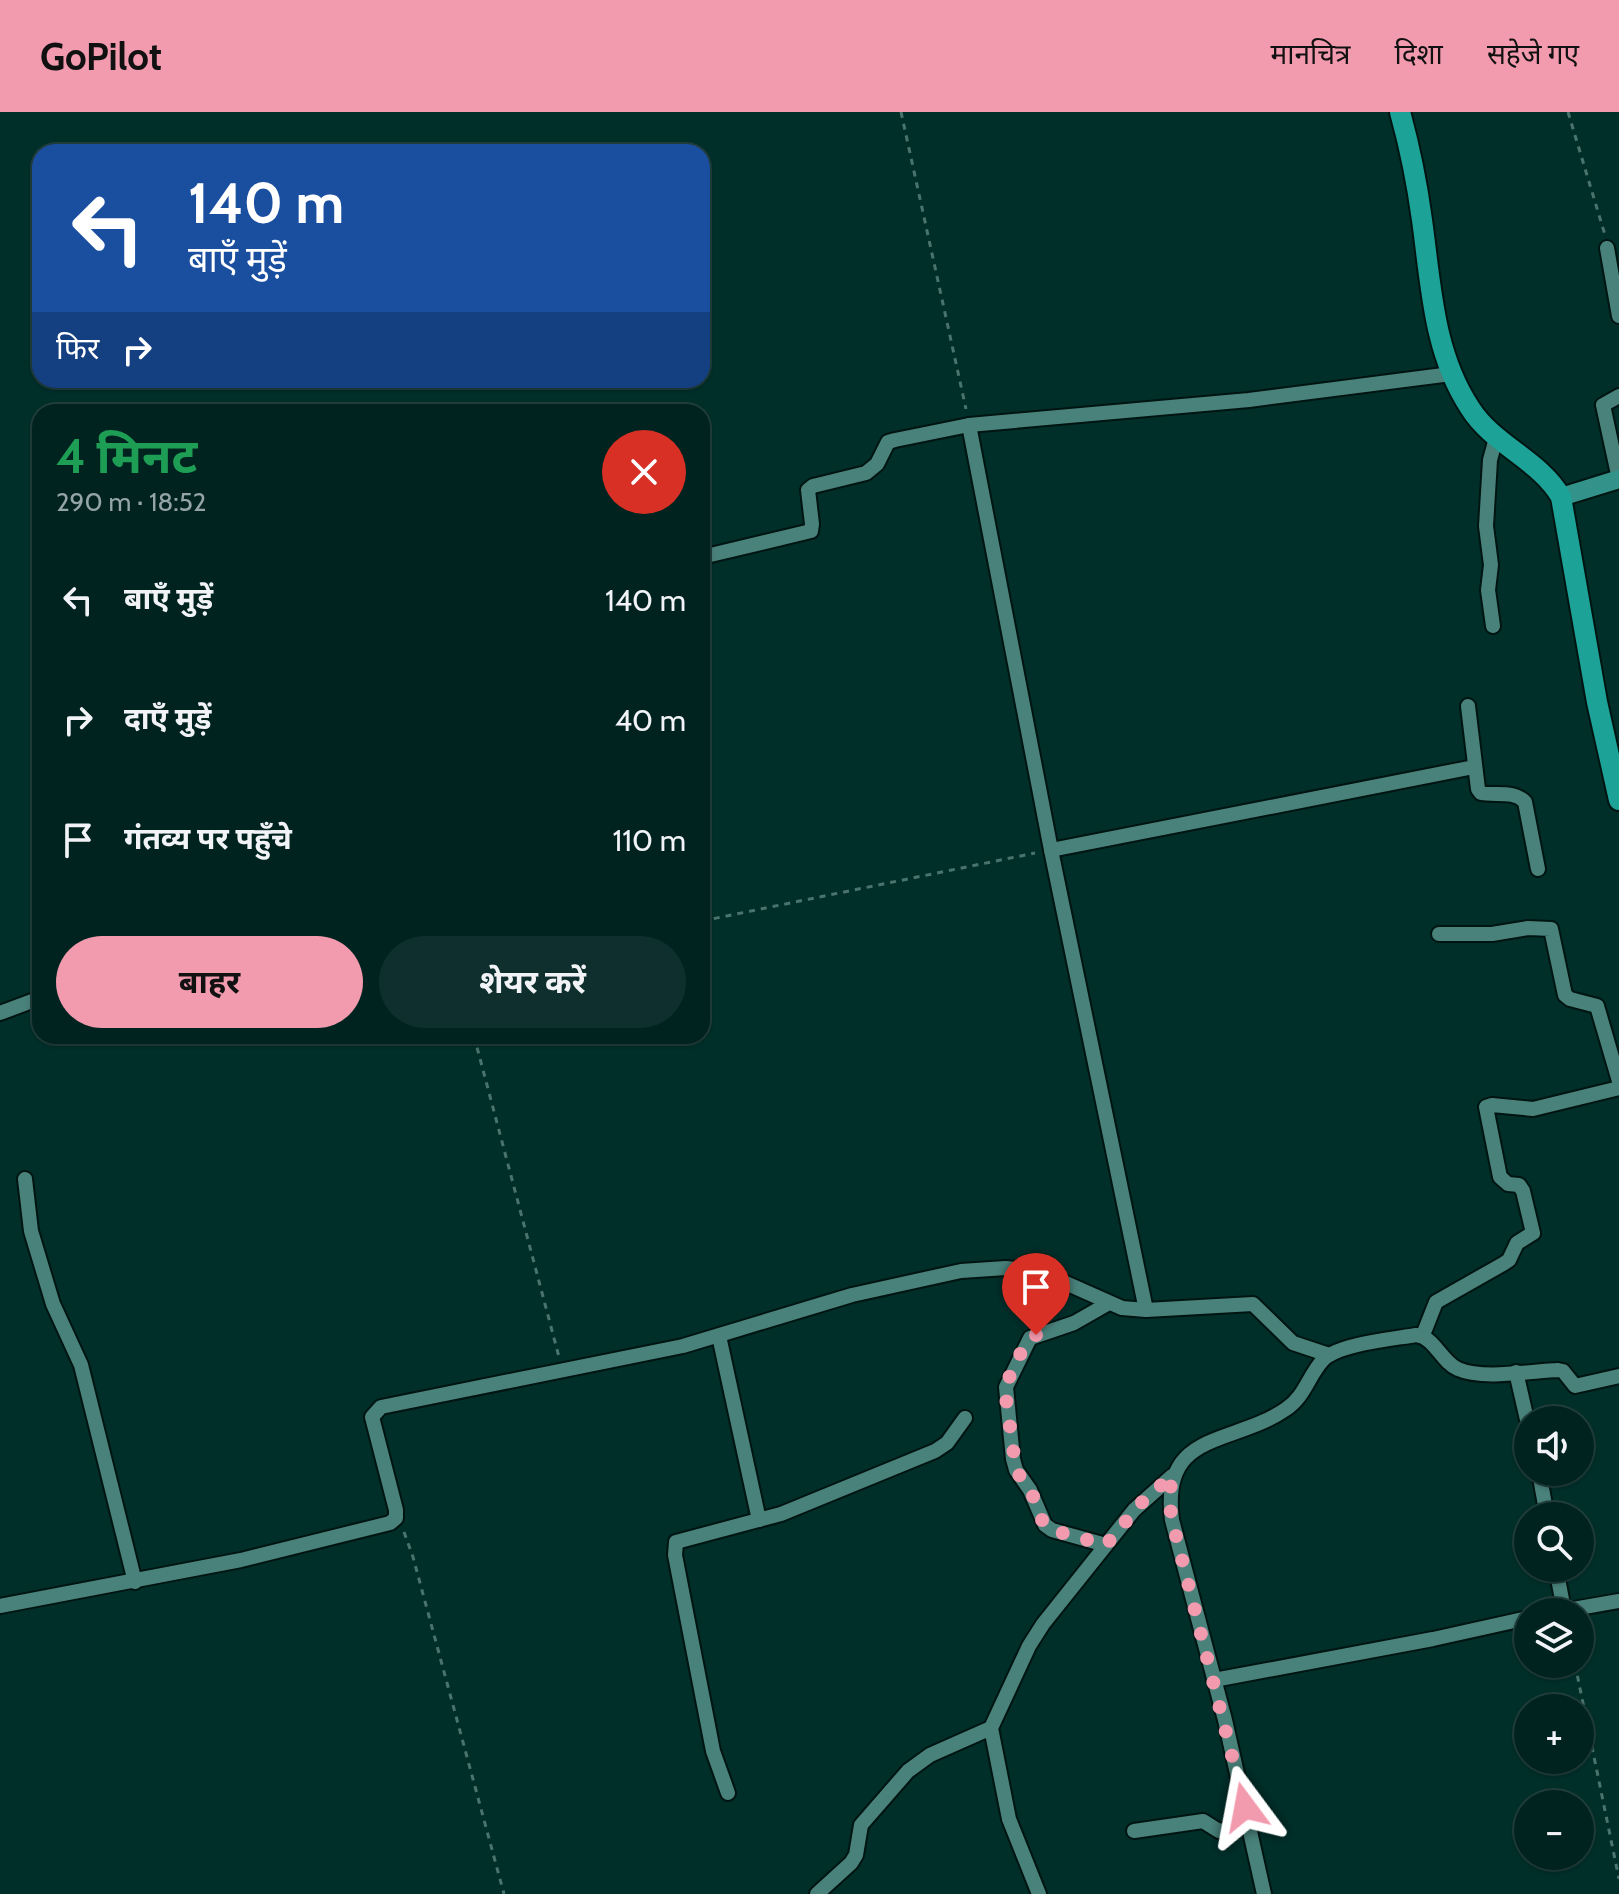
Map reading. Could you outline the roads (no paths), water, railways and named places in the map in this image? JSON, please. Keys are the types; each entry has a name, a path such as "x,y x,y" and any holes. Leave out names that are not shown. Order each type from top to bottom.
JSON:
{"main road":[{"path":"1400,112 1411,153 1436,318 1451,374 1471,411 1496,438 1554,484 1561,497 1597,702 1619,800"}],"street":[{"path":"1607,248 1619,316"},
{"path":"710,555 811,531 808,490 813,486 866,473 877,464 888,442 969,425 1261,398 1451,374"},
{"path":"1561,497 1619,479 1603,405 1619,396"},
{"path":"969,425 1051,850 1146,1310"},
{"path":"1493,626 1488,590 1491,565 1486,526 1490,460 1496,438"},
{"path":"1468,706 1474,767 1481,793 1516,795 1525,802 1538,869"},
{"path":"1051,850 1474,767"},
{"path":"1439,934 1551,929 1562,989 1570,999 1597,1006 1619,1081"},
{"path":"0,1013 32,1001"},
{"path":"1423,1335 1436,1302 1509,1260 1517,1243 1533,1233 1523,1191 1519,1185 1508,1184 1500,1177 1486,1107 1533,1109 1619,1088"},
{"path":"25,1179 31,1231 53,1304 81,1365 135,1582"},
{"path":"0,1606 241,1560 384,1526 396,1518 396,1510 373,1425 372,1417 381,1407 719,1336 906,1281 975,1269 1006,1268 1041,1272 1122,1308 1146,1310 1253,1304 1298,1346 1329,1355"},
{"path":"1106,1545 1052,1530 1042,1520 1013,1459 1006,1387 1030,1338 1074,1323 1109,1303"},
{"path":"1039,1894 1009,1819 991,1728 1036,1634 1144,1500 1197,1449 1274,1417 1292,1405 1329,1355 1423,1335"},
{"path":"1423,1335 1457,1369 1479,1373 1558,1370 1566,1374 1575,1386 1619,1376"},
{"path":"719,1336 759,1520"},
{"path":"1516,1372 1524,1406"},
{"path":"728,1793 713,1751 674,1548 676,1542 790,1510 935,1451 947,1443 965,1418"},
{"path":"1172,1476 1169,1499 1172,1520 1214,1680 1264,1894"},
{"path":"1594,1605 1619,1601"},
{"path":"1214,1680 1514,1621"},
{"path":"817,1894 851,1863 856,1855 861,1825 908,1771 930,1755 991,1728"},
{"path":"1134,1831 1203,1821 1219,1831 1249,1826"}]}
